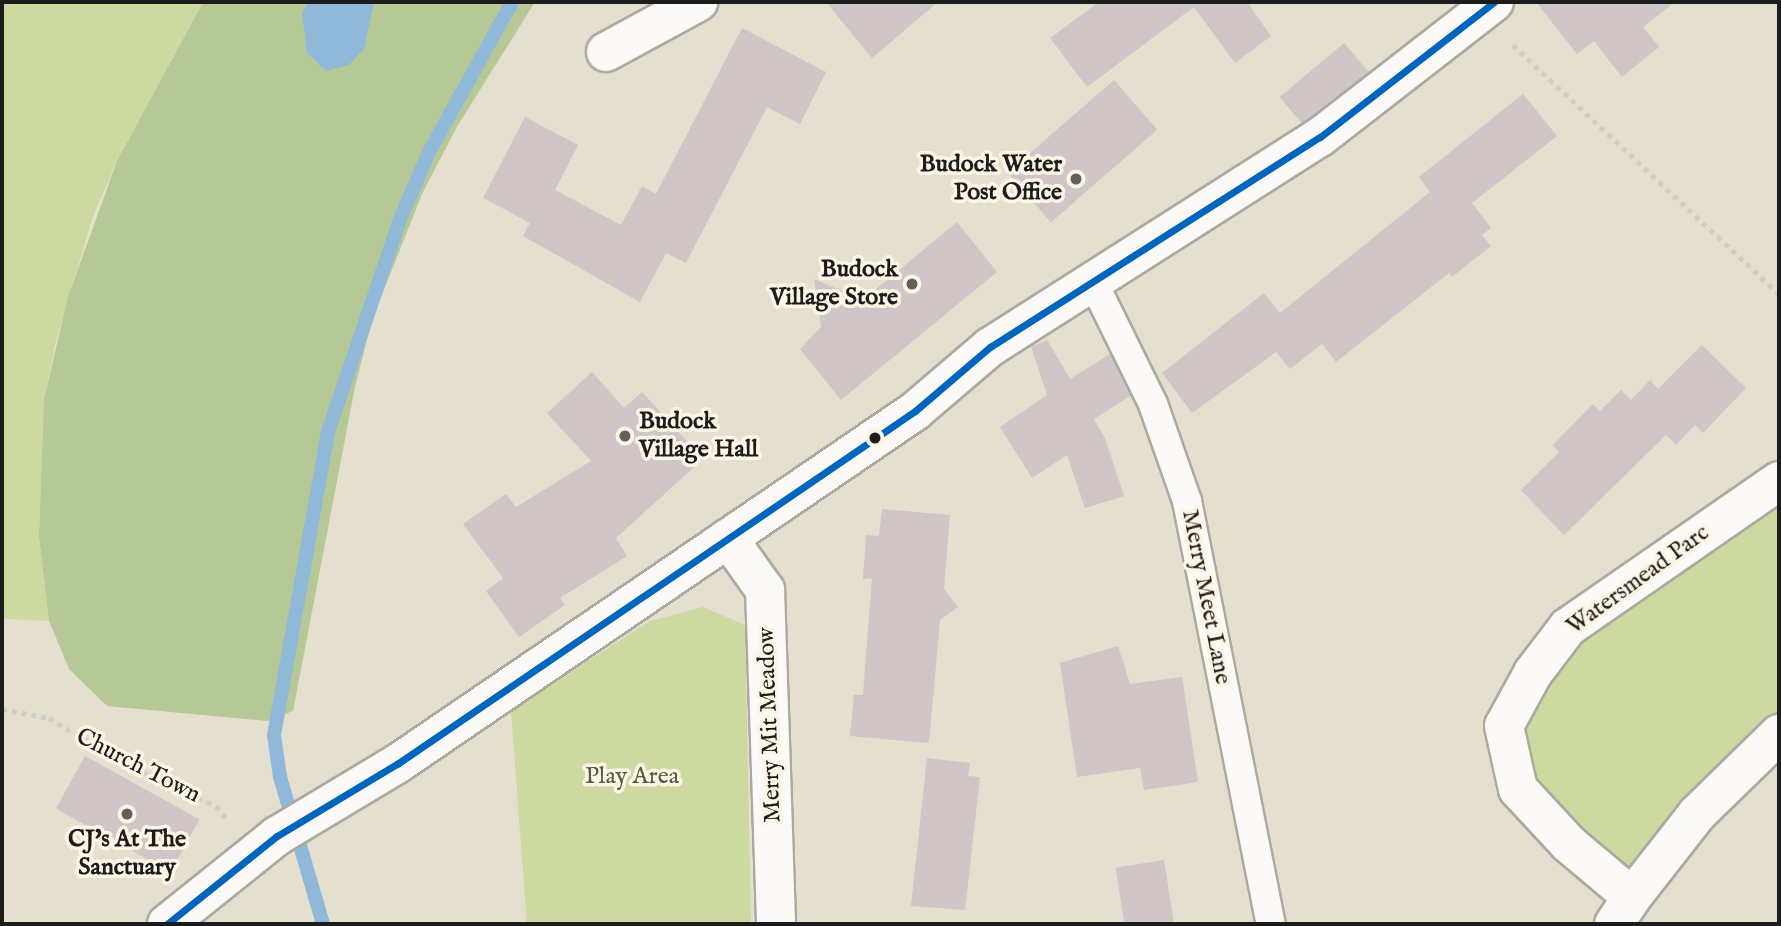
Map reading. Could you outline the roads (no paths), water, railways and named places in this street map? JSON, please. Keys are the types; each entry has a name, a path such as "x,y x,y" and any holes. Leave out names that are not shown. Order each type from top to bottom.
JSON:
{"street":[{"path":"606,52 698,2"},
{"path":"167,924 267,844 397,764 915,411 990,347 1094,284 1320,137 1487,8"},
{"name":"Watersmead Parc","path":"1779,481 1568,627 1533,673 1504,726 1517,789 1569,845 1623,910 1697,814 1779,734"},
{"name":"Merry Mit Meadow","path":"729,538 765,590 776,924"}],"lane":[{"name":"Merry Meet Lane","path":"1094,284 1153,404 1187,501 1271,924"}],"water":[{"path":"309,2 374,2 364,49 349,65 326,71 307,53 302,13"}],"waterway":[{"path":"323,924 280,777 274,735 328,432 400,219 429,152 512,2"}],"place":[{"name":"Budock Water Post Office","path":"1076,179"},
{"name":"Budock Village Store","path":"912,284"},
{"name":"Budock Village Hall","path":"625,436"},
{"name":"CJ's At The Sanctuary","path":"127,814"}],"park label":[{"name":"Play Area","path":"632,777"}]}
